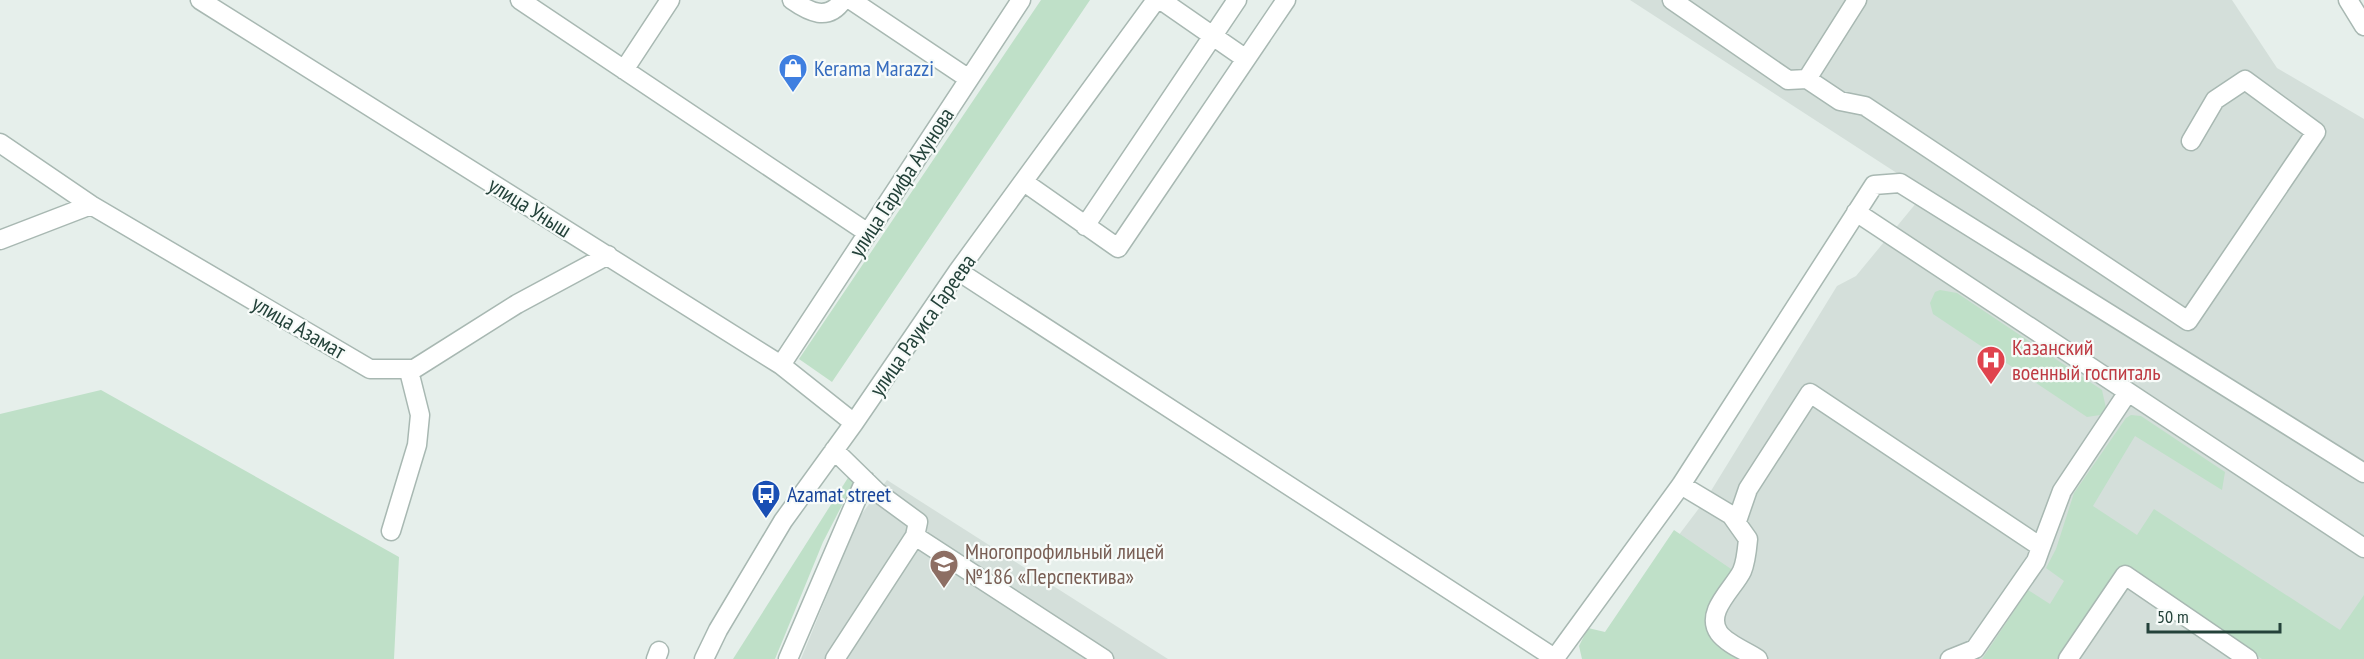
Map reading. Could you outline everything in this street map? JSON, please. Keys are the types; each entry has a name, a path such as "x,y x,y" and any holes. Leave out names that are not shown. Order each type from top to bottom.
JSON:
{"street":[{"name":"улица Уныш","path":"200,0 781,365 854,423"},
{"path":"520,0 868,233"},
{"path":"624,70 670,0"},
{"path":"792,0 806,9 823,13 838,8 843,0"},
{"path":"851,0 969,79"},
{"name":"улица Гарифа Ахунова","path":"781,365 1022,0"},
{"name":"улица Рауиса Гареева","path":"704,659 717,630 783,521 854,423 958,271 1156,0"},
{"path":"1161,0 1246,59"},
{"path":"1085,226 1237,0"},
{"path":"1023,182 1118,248 1286,0"},
{"path":"1672,0 1788,80 1807,80 1840,101 1865,106 2188,321 2316,132 2245,80 2215,100 2191,141"},
{"path":"1807,80 1857,0"},
{"path":"2350,0 2364,26"},
{"name":"улица Азамат","path":"0,143 91,205 370,369 409,371"},
{"path":"958,271 1556,658 1681,485 1874,185 1900,183 2364,472"},
{"path":"0,240 91,205"},
{"path":"1856,212 2364,548"},
{"path":"391,531 417,445 420,415 409,371 517,304 608,255"},
{"path":"1950,659 1975,650 2036,561 2062,491 2128,392"},
{"path":"1737,520 1748,489 1810,393 2041,548"},
{"path":"834,450 865,480 918,522 915,536 835,659"},
{"path":"788,659 865,480"},
{"path":"1681,485 1737,520 1748,539 1743,569 1718,607 1716,624 1720,634 1758,659"},
{"path":"915,536 1104,659"},
{"path":"2068,659 2125,575 2248,659"}],"shaded area":[{"path":"1630,0 2232,0 2277,68 2364,119 2364,476"},
{"name":"Казанский военный госпиталь","path":"1917,202 2364,484 2364,659 1651,659 1607,630 1706,499 1837,286 1856,276"},
{"name":"Многопрофильный лицей №186 «Перспектива»","path":"887,480 1168,659 801,659 858,519"}],"green space":[{"path":"1041,0 1090,0 832,382 799,359"},
{"path":"1940,290 1957,293 2102,390 2106,408 2100,415 2087,417 1933,314 1930,303 1935,292"},
{"path":"101,390 399,557 394,659 0,659 0,414"},
{"path":"2131,415 2141,416 2225,472 2222,490 2135,436 2093,506 2137,535 2154,509 2340,630 2364,595 2364,659 2262,659 2123,565 2057,659 1982,659 2028,590 2050,604 2064,581 2046,568 2056,549 2074,493 2126,418"},
{"path":"851,473 855,480 823,542 775,659 733,659"},
{"path":"1674,530 1734,571 1712,603 1744,659 1582,659 1579,646 1588,628 1605,632"}],"place":[{"name":"Kerama Marazzi","path":"793,94"},
{"name":"Казанский военный госпиталь","path":"1991,386"},
{"name":"Azamat street","path":"766,520"},
{"name":"Многопрофильный лицей №186 «Перспектива»","path":"944,590"}]}
